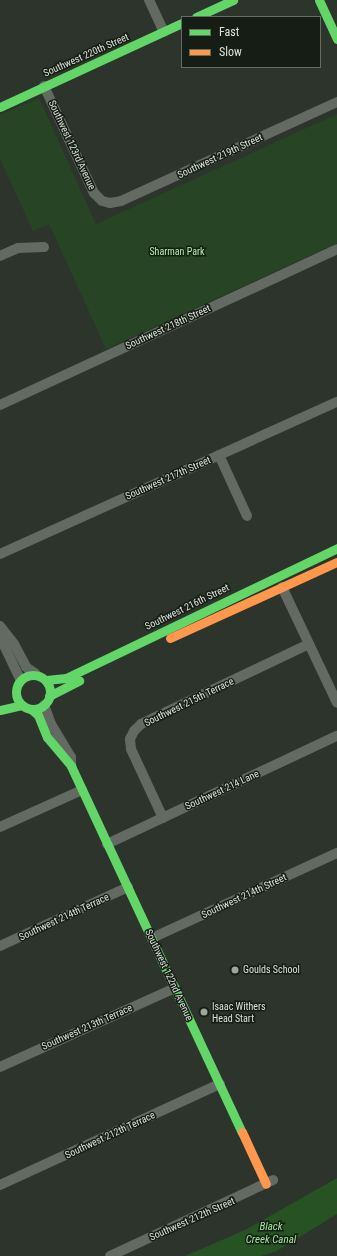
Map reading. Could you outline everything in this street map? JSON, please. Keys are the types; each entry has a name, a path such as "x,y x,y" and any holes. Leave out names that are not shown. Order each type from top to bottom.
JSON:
{"street":[{"path":"149,0 164,32"},
{"path":"198,16 233,0"},
{"path":"319,0 337,39"},
{"name":"Southwest 220th Street","path":"0,107 181,24"},
{"name":"Southwest 123rd Avenue","path":"44,86 94,193 102,201"},
{"name":"Southwest 219th Street","path":"102,201 121,202 337,102"},
{"path":"0,256 18,248 44,248"},
{"name":"Southwest 218th Street","path":"0,405 337,250"},
{"name":"Southwest 217th Street","path":"0,554 337,402"},
{"path":"219,456 247,516"},
{"name":"Southwest 216th Street","path":"46,680 66,678 337,548"},
{"path":"337,552 300,568 289,577 282,587 337,704"},
{"name":"Southwest 216th Street","path":"47,701 89,675 337,562"},
{"path":"0,626 14,644 26,667 46,680 49,685 47,701 31,709 21,705 7,696 20,679 36,674"},
{"path":"0,637 20,679"},
{"name":"Southwest 215th Terrace","path":"163,818 131,748 130,739 134,731 141,724 309,644"},
{"name":"Southwest 122nd Avenue","path":"47,701 51,724 71,757 71,766"},
{"path":"0,710 21,705"},
{"name":"Southwest 122nd Avenue","path":"31,709 38,715 47,736 71,766 220,1084 270,1182"},
{"name":"Southwest 214 Lane","path":"107,844 337,736"},
{"path":"0,827 82,790"},
{"name":"Southwest 214th Street","path":"152,938 337,853"},
{"name":"Southwest 214th Terrace","path":"0,946 128,887"},
{"name":"Southwest 213th Terrace","path":"0,1067 175,988"},
{"name":"Southwest 212th Terrace","path":"0,1185 220,1084"},
{"name":"Southwest 212th Street","path":"110,1256 270,1182"}],"green space":[{"name":"Sharman Park","path":"39,98 96,224 337,114 337,243 106,349 49,224 33,231 0,159 0,115"}],"water":[{"name":"Black Creek Canal","path":"337,1178 337,1214 277,1251 261,1256 185,1256 245,1230"}],"traffic: fast":[{"path":"198,16 233,0"},
{"path":"319,0 337,39"},
{"path":"0,107 181,23"},
{"path":"46,680 66,678 337,548"},
{"path":"30,675 36,675 40,676 47,682 50,692 49,699 43,706 36,709 30,709 26,708 19,702 16,695 16,689 17,685 23,678 30,675"},
{"path":"49,696 79,681"},
{"path":"0,710 21,705"},
{"path":"31,709 38,715 47,737 71,766 242,1132"}],"traffic: slow":[{"path":"170,638 337,562"},
{"path":"242,1132 266,1184"}],"place":[{"name":"Goulds School","path":"235,970"},
{"name":"Isaac Withers Head Start","path":"204,1012"}]}
